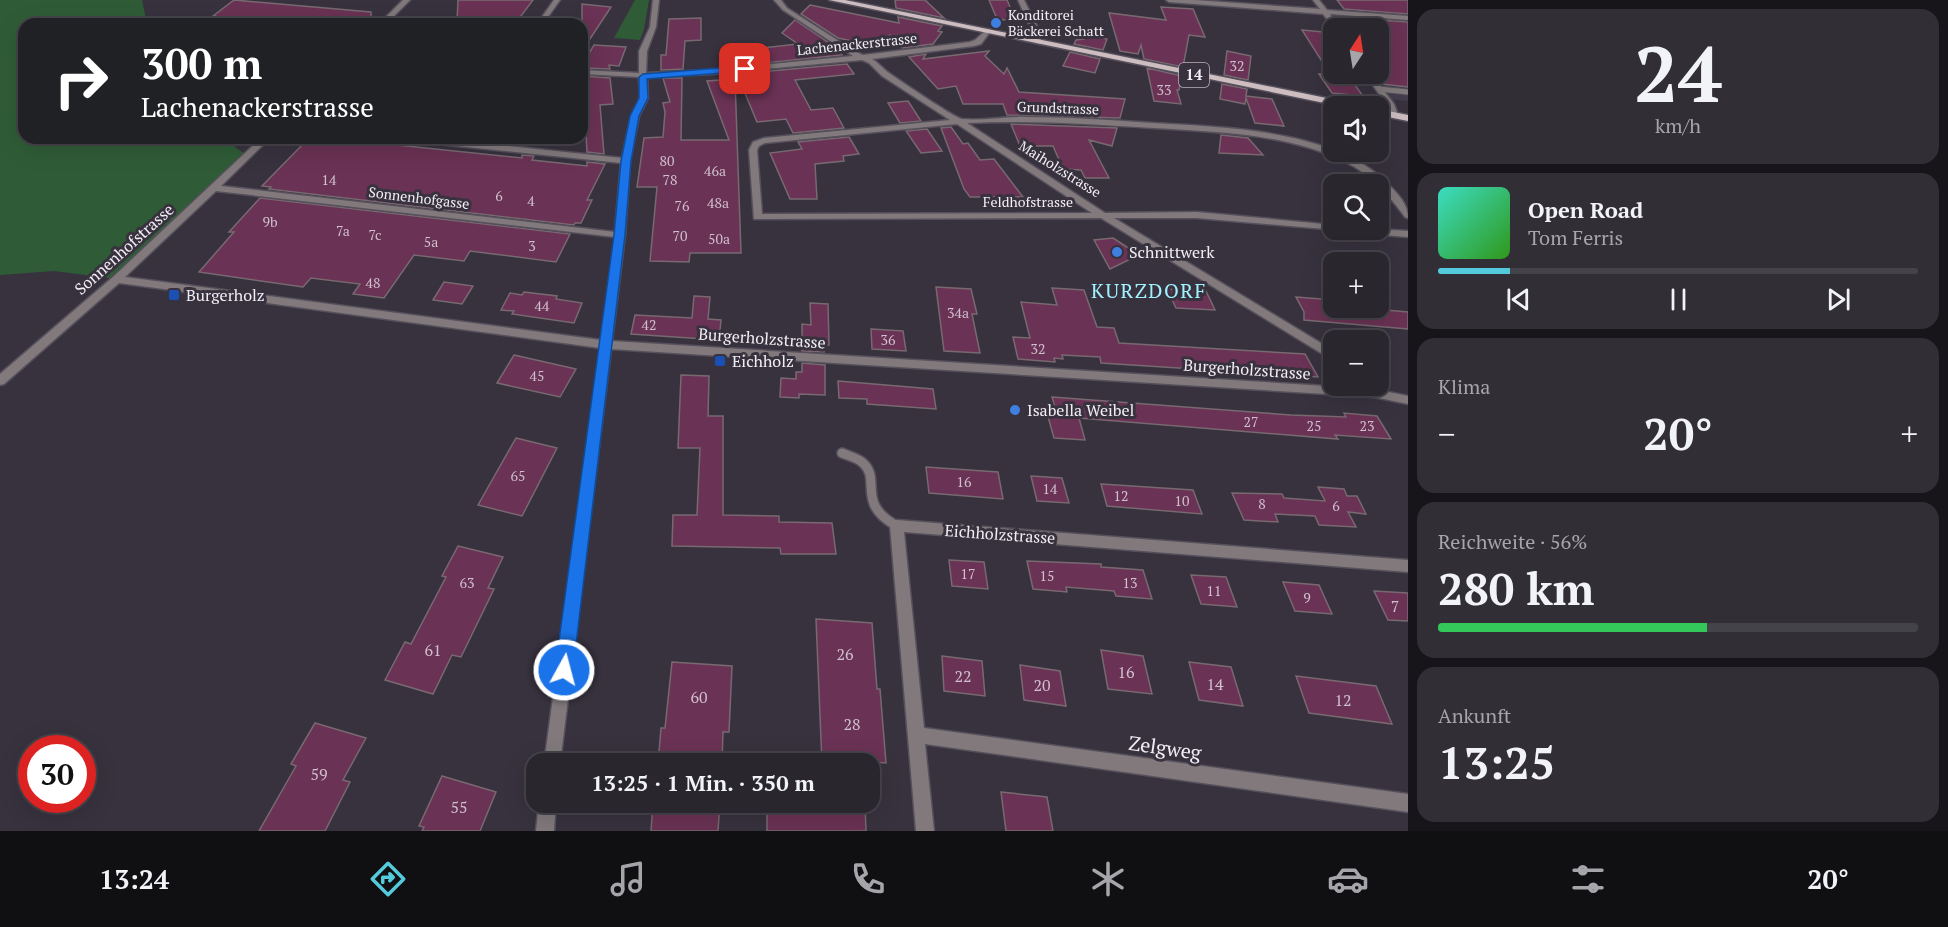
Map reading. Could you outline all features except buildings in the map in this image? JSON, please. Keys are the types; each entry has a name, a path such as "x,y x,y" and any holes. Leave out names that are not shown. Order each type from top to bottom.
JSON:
{"main road":[{"name":"14","path":"833,0 1323,100"},
{"path":"1389,114 1408,118"}],"street":[{"path":"388,18 407,0"},
{"path":"544,18 557,0"},
{"path":"553,753 620,235 626,161 635,116 644,98 643,51 653,27 656,0"},
{"name":"Maiholzstrasse","path":"777,0 785,9 860,58 872,62 885,74 1104,216 1323,350"},
{"path":"1021,0 1038,36 1037,42"},
{"path":"1169,0 1408,18"},
{"path":"1316,0 1329,18"},
{"name":"Lachenackerstrasse","path":"588,72 643,77 860,58 971,44 978,42 986,32"},
{"path":"1375,84 1390,104 1394,115"},
{"name":"Grundstrasse","path":"757,217 753,150 756,144 764,141 958,122 1017,119 1247,132 1287,139 1323,151"},
{"name":"Sonnenhofstrasse","path":"0,381 117,279 260,144"},
{"path":"466,144 626,161"},
{"name":"Grundstrasse","path":"1348,162 1372,174 1387,187 1408,215"},
{"name":"Sonnenhofgasse","path":"214,188 620,235"},
{"name":"Feldhofstrasse","path":"757,217 1197,216 1323,227"},
{"path":"1389,233 1408,234"},
{"name":"Burgerholzstrasse","path":"117,279 606,345 1374,393 1408,399"},
{"path":"1389,392 1408,399"},
{"path":"897,526 926,831"},
{"name":"Eichholzstrasse","path":"897,526 1408,566"},
{"name":"Zelgweg","path":"916,735 1408,803"},
{"path":"545,831 547,813"}],"lane":[{"path":"1379,89 1408,92"},
{"path":"842,453 861,460 870,471 874,507 882,518 897,526"}],"shaded area":[{"path":"1324,11 1408,18 1408,101 1389,99 1389,96 1385,96 1376,84 1389,84 1389,18 1329,18"}],"green space":[{"path":"0,0 142,0 146,18 18,18 18,144 231,144 248,156 117,279 54,271 0,275"},
{"path":"635,0 649,0 640,40 614,38"}],"place":[{"name":"Konditorei Bäckerei Schatt","path":"996,23"},
{"name":"Schnittwerk","path":"1117,252"},
{"name":"Burgerholz","path":"174,295"},
{"name":"Eichholz","path":"720,361"},
{"name":"Isabella Weibel","path":"1015,410"}],"district":[{"name":"KURZDORF","path":"1149,291"}],"route":[{"path":"564,670 620,235 626,161 635,116 644,98 643,77 745,69"}]}
